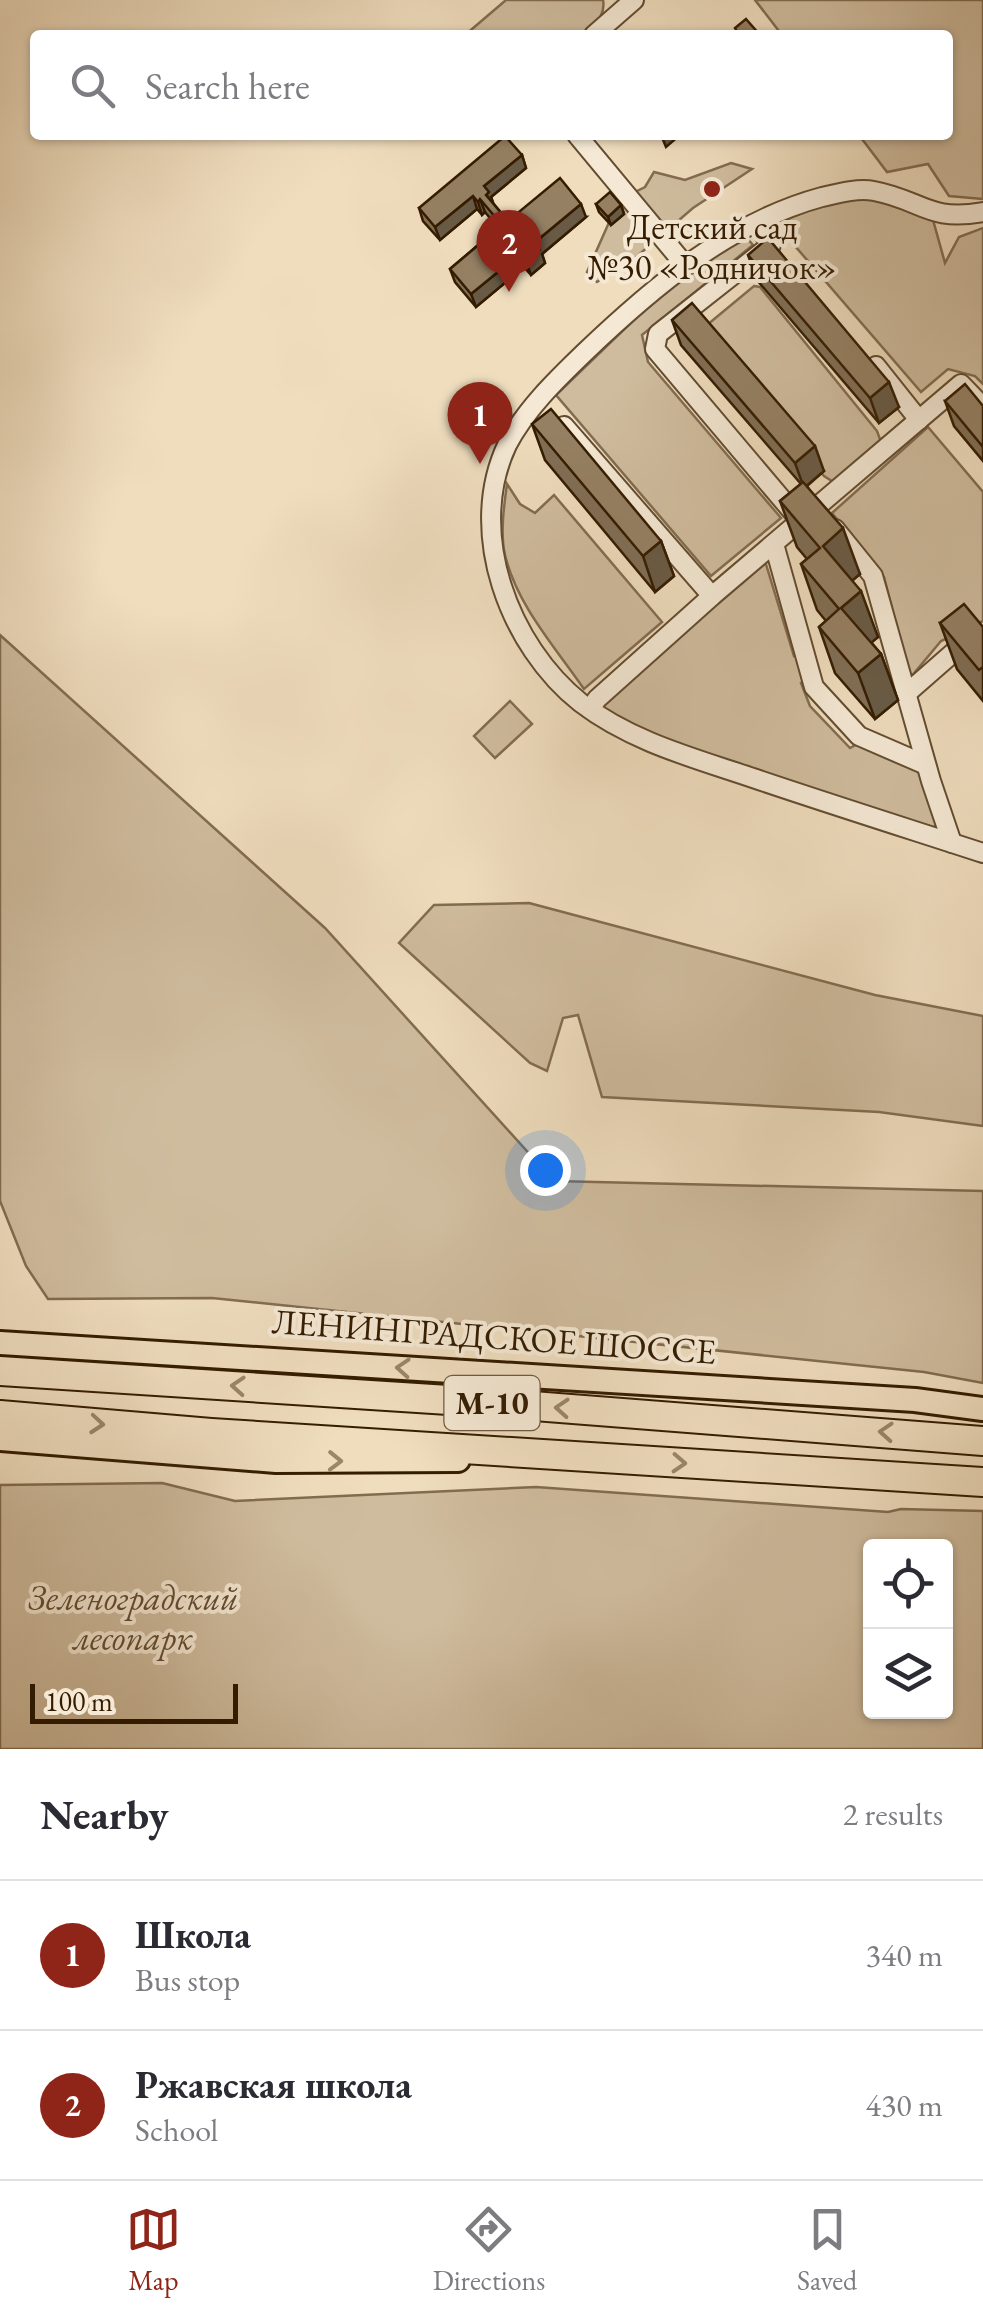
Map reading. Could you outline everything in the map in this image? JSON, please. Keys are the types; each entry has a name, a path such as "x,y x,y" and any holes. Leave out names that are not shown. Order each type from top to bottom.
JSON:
{"highway":[{"name":"ЛЕНИНГРАДСКОЕ ШОССЕ","path":"0,1371 495,1403 983,1441"},
{"name":"М-10","path":"2,1434 210,1434 983,1482"}],"main road":[{"name":"ЛЕНИНГРАДСКОЕ ШОССЕ","path":"0,1343 915,1400 983,1409"}],"street":[{"path":"600,30 634,0"},
{"path":"581,140 685,265"},
{"path":"983,212 944,216 876,192 858,190 820,198 758,224 685,265 601,337 516,430 498,471 491,515 494,556 506,597 527,640 552,675 590,709 647,742 983,854"},
{"path":"758,224 776,251 658,334 656,349 800,521"},
{"path":"861,349 919,420"},
{"path":"590,709 597,698 712,596 961,384 983,407"},
{"path":"538,402 605,472 712,596"},
{"path":"817,507 873,576 926,766 952,843"},
{"path":"774,544 814,687 859,736 926,766"},
{"path":"906,694 962,644 983,646"}],"green space":[{"path":"506,0 603,0 603,10 590,30 471,30"},
{"path":"755,0 983,0 983,199 949,196 928,164 887,172 863,140 953,140 953,30 778,30"},
{"path":"731,163 752,169 693,208 635,258 597,282 587,272 619,200 645,187 654,172 685,180"},
{"path":"859,197 880,200 933,220 945,263 959,237 983,228 983,384 975,376 948,369 921,392 776,224 821,205"},
{"path":"746,237 753,245 642,335 648,362 781,518 711,576 556,395 669,286"},
{"path":"754,286 760,287 877,431 881,442 835,483 824,476 701,330"},
{"path":"928,427 983,492 983,621 941,641 910,678 884,577 832,513"},
{"path":"507,484 520,504 535,513 554,495 662,622 584,689 538,625 511,573 503,538"},
{"path":"765,561 794,656 801,655 808,680 801,683 810,706 850,748 861,742 920,771 939,825 931,828 680,745 630,725 602,707 602,699"},
{"path":"0,635 325,928 554,1181 983,1191 983,1383 924,1372 212,1298 48,1299 26,1266 0,1201"},
{"path":"510,701 532,724 495,758 474,736"},
{"path":"529,903 875,995 983,1016 983,1126 879,1112 602,1097 578,1015 563,1018 547,1071 530,1063 399,943 434,905"},
{"name":"Зеленоградский лесопарк","path":"162,1483 235,1501 536,1487 888,1512 983,1511 983,1749 0,1749 0,1485"}],"building":[{"path":"746,19 756,30 736,30"},
{"path":"500,140 509,140 522,155 484,186 489,192 486,195 508,221 560,178 581,204 534,243 540,250 526,262 520,254 471,294 450,269 502,225 473,196 435,227 419,208"},
{"path":"610,192 621,205 608,217 596,204"},
{"path":"768,238 889,382 870,398 748,255"},
{"path":"692,303 815,446 795,463 672,320"},
{"path":"965,384 983,406 983,447 945,401"},
{"path":"551,409 661,541 643,556 532,424"},
{"path":"803,482 843,528 823,546 861,591 841,608 881,654 858,673 819,627 839,609 801,564 820,548 780,501"},
{"path":"964,604 983,627 983,667 979,670 940,623"}],"place":[{"name":"Детский сад №30 «Родничок»","path":"712,189"},
{"name":"Ржавская школа","path":"509,292"},
{"name":"Школа","path":"480,464"}]}
